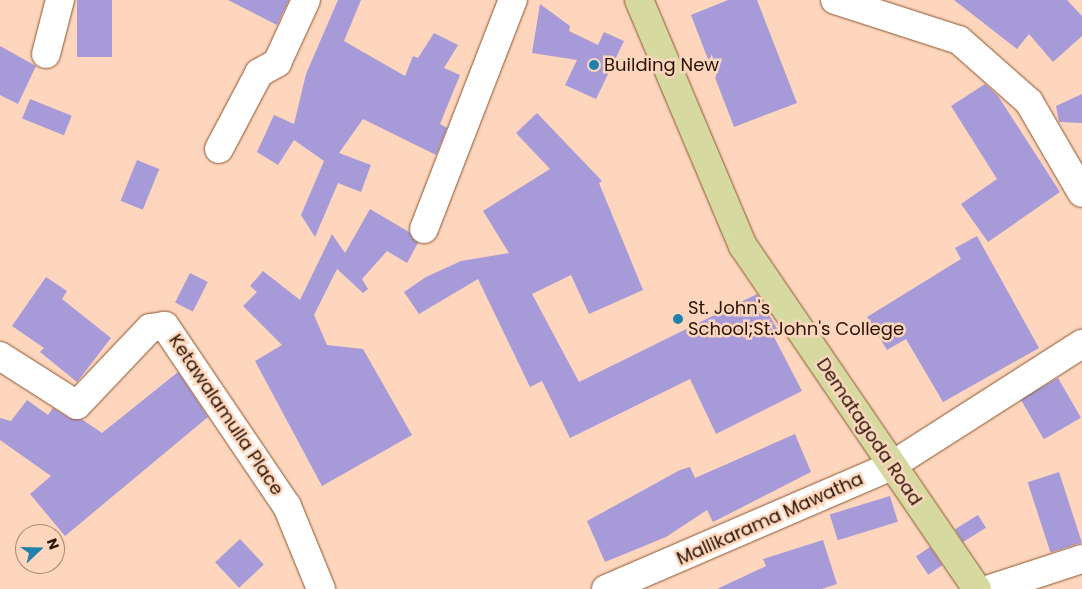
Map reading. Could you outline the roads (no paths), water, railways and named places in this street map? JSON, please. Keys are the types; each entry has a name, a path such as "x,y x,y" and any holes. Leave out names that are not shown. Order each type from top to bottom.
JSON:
{"main road":[{"name":"Dematagoda Road","path":"639,0 743,246 891,466 977,589"}],"street":[{"path":"46,54 60,0"},
{"path":"219,149 259,74 277,63 306,0"},
{"path":"424,229 513,0"},
{"path":"835,0 959,40 1028,102 1082,193"},
{"name":"Ketawalamulla Place","path":"0,356 76,405 150,328 165,326 287,506 321,589"},
{"name":"Mallikarama Mawatha","path":"606,589 891,466 1082,344"},
{"path":"990,589 1082,559"}],"place":[{"name":"Building New","path":"594,65"},
{"name":"St. John's School;St.John's College","path":"678,319"}]}
